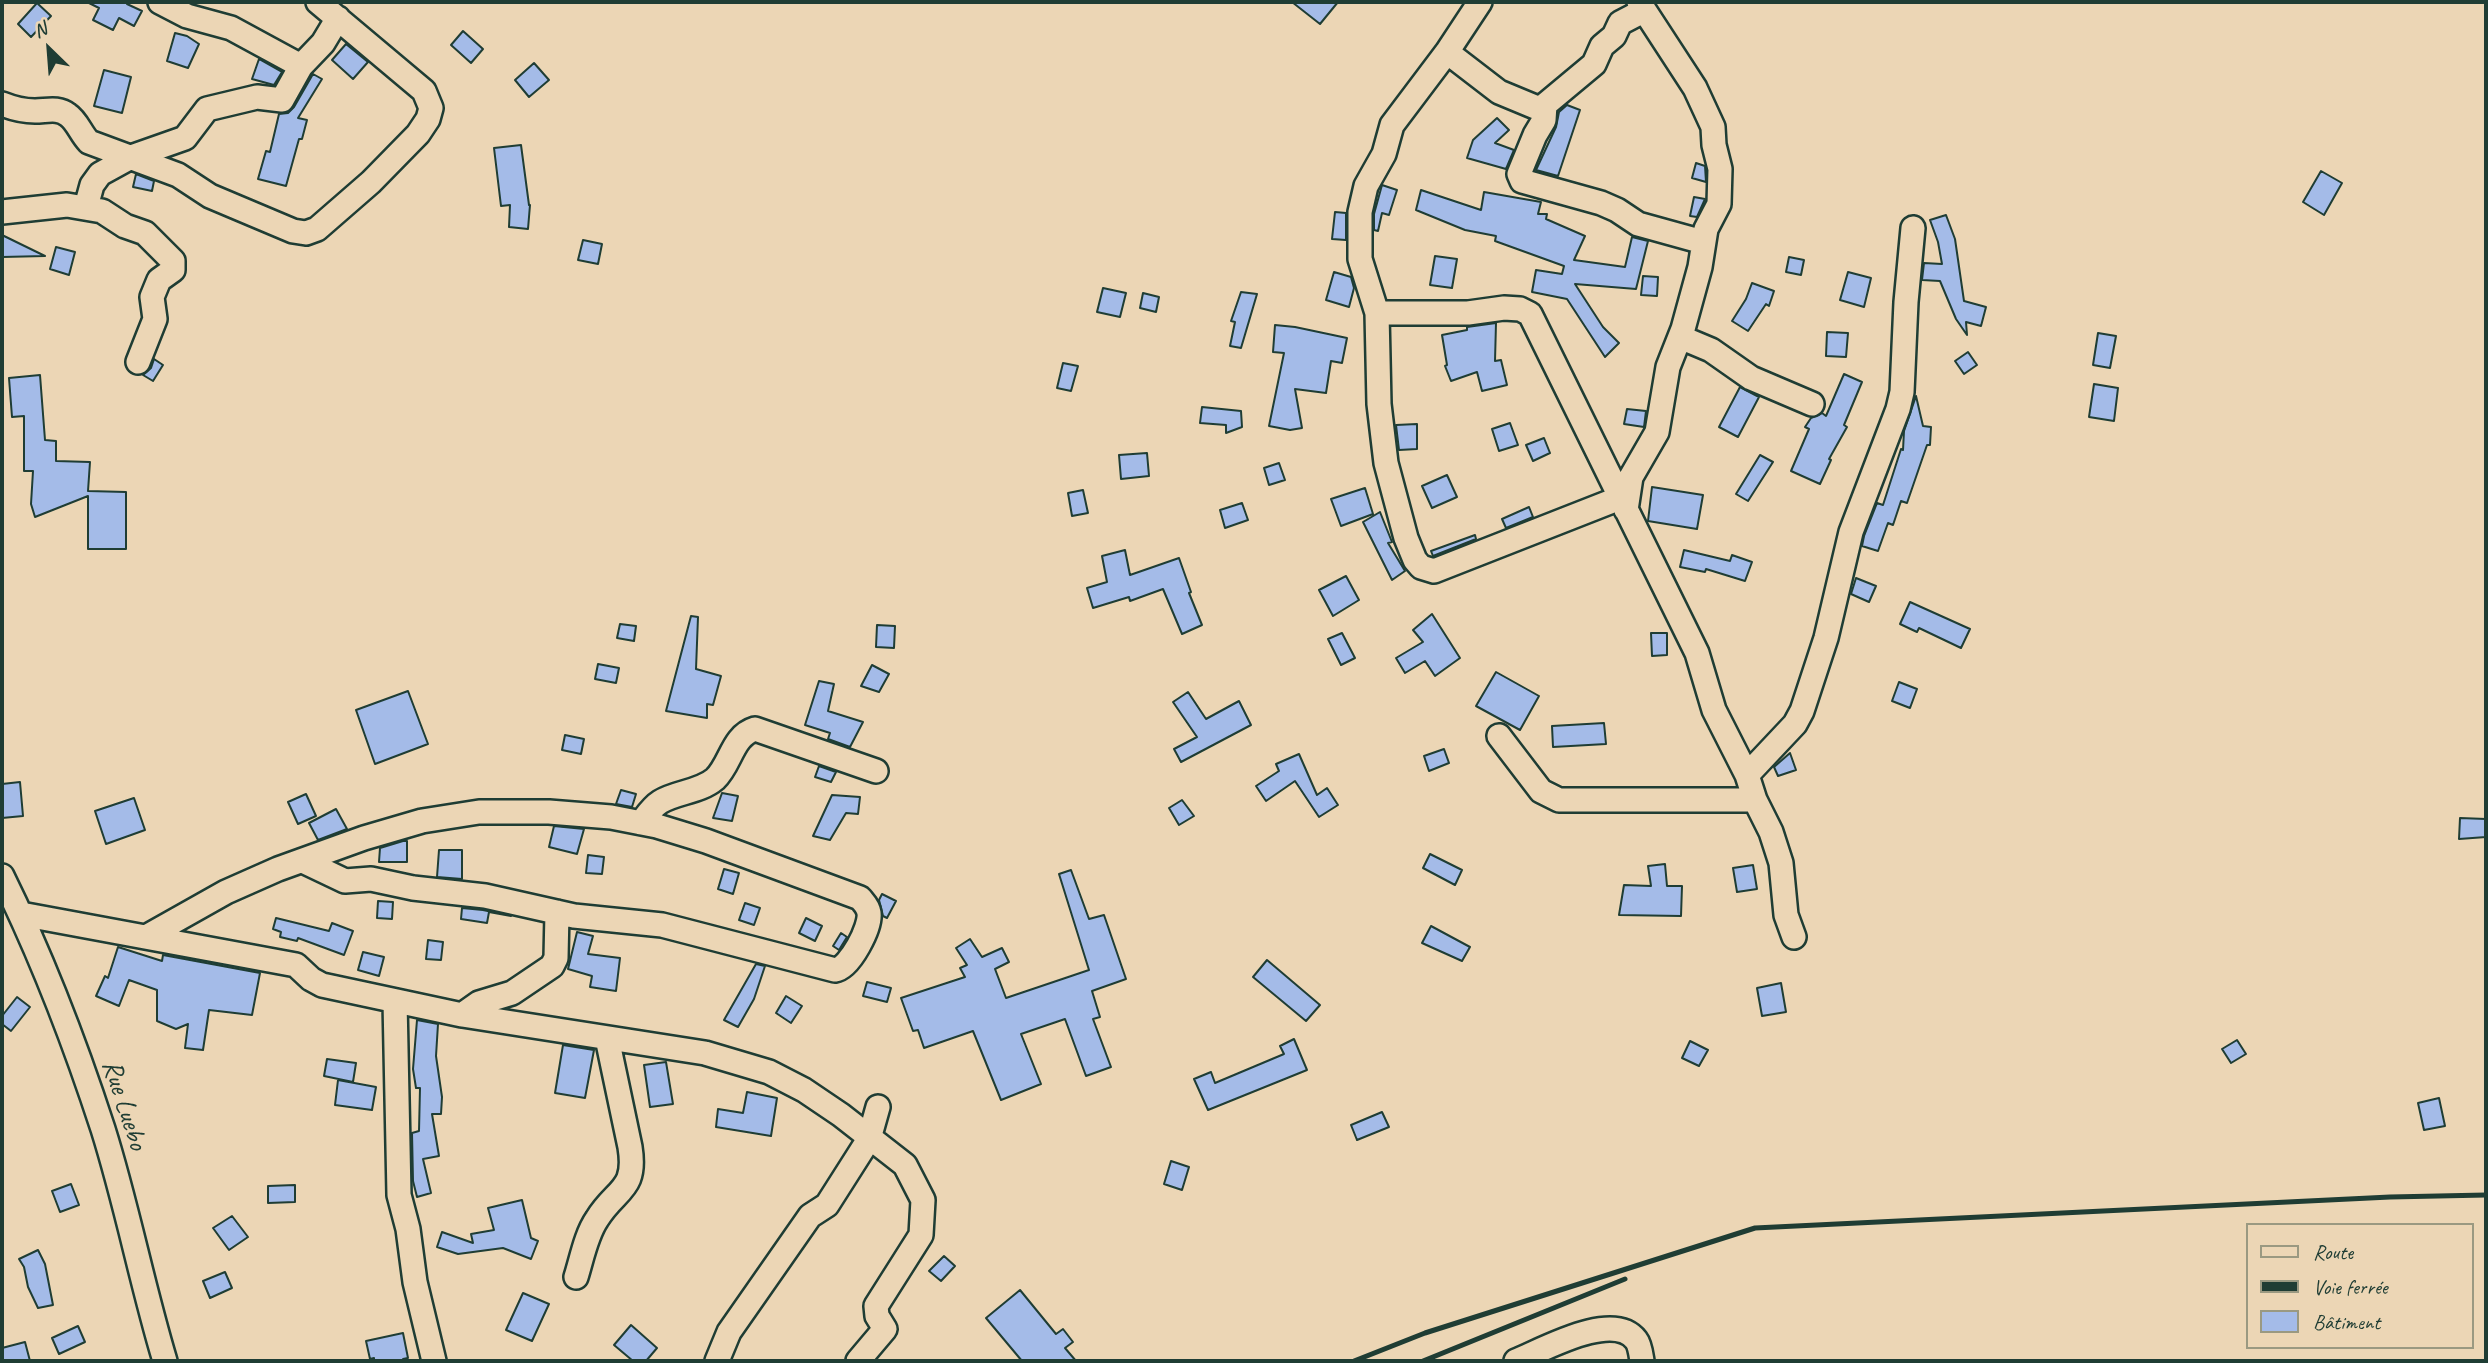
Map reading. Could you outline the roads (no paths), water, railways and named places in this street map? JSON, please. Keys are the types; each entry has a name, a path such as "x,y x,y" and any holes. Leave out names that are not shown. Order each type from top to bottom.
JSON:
{"street":[{"path":"160,2 187,16 230,29 301,66"},
{"path":"2,104 34,111 63,111 72,117 89,142 178,175 210,196 293,231 306,233 317,229 371,182 418,134 428,120 431,108 424,91 318,2"},
{"path":"1480,2 1447,52 1392,125 1384,153 1366,186 1360,212 1360,259 1377,313 1380,404 1386,463 1406,538 1415,560 1421,567 1434,571 1623,504"},
{"path":"1447,52 1499,92 1540,109 1594,64 1602,46 1614,36 1620,23 1641,6 1695,88 1713,127 1720,169 1719,204 1706,229 1700,267 1680,337 1668,367 1657,432 1631,477 1623,504"},
{"path":"86,207 92,185 100,174 131,157 185,138 207,109 257,97 282,100 301,66 323,43 338,18"},
{"path":"1545,105 1544,120 1519,174 1522,181 1601,203 1638,224 1703,242"},
{"path":"2,212 67,205 86,207 102,211 125,226 145,233 174,265 170,273 159,280 152,297 155,319 138,362"},
{"path":"1747,775 1795,724 1802,711 1826,638 1851,532 1898,408 1902,392 1913,228"},
{"path":"1377,313 1468,313 1504,308 1525,310 1530,314 1698,653 1714,710 1747,775 1755,800 1771,832 1781,863 1786,915 1794,937"},
{"path":"1680,337 1711,350 1762,384 1812,404"},
{"path":"641,823 658,803 708,785 718,777 739,740 748,731 755,729 876,771"},
{"path":"1499,736 1541,791 1559,800 1755,800"},
{"path":"146,937 226,892 303,860 422,821 479,813 549,813 611,817 641,823 706,841 860,898 867,906 870,917 853,956 843,968 835,970 681,928 557,912 485,896 413,888 371,879 345,881 303,860"},
{"name":"Rue Luebo","path":"2,876 21,914 68,1031 103,1131 165,1361"},
{"path":"462,1015 479,1003 512,993 552,966 556,958 557,912"},
{"path":"21,914 296,965 321,985 462,1015 705,1053 769,1072 804,1090 905,1165 923,1200 921,1235 876,1306 877,1317 885,1329 858,1361"},
{"path":"395,1001 399,1195 408,1229 415,1282 435,1361"},
{"path":"576,1277 598,1216 623,1189 631,1175 630,1147 607,1038"},
{"path":"717,1361 729,1332 810,1216 827,1205 869,1139 878,1107"},
{"path":"1516,1361 1584,1332 1601,1329 1625,1331 1637,1341 1642,1360"}],"railway":[{"path":"1354,1361 1425,1333 1755,1228 2390,1197 2486,1195"},
{"path":"1423,1361 1625,1279"}]}
